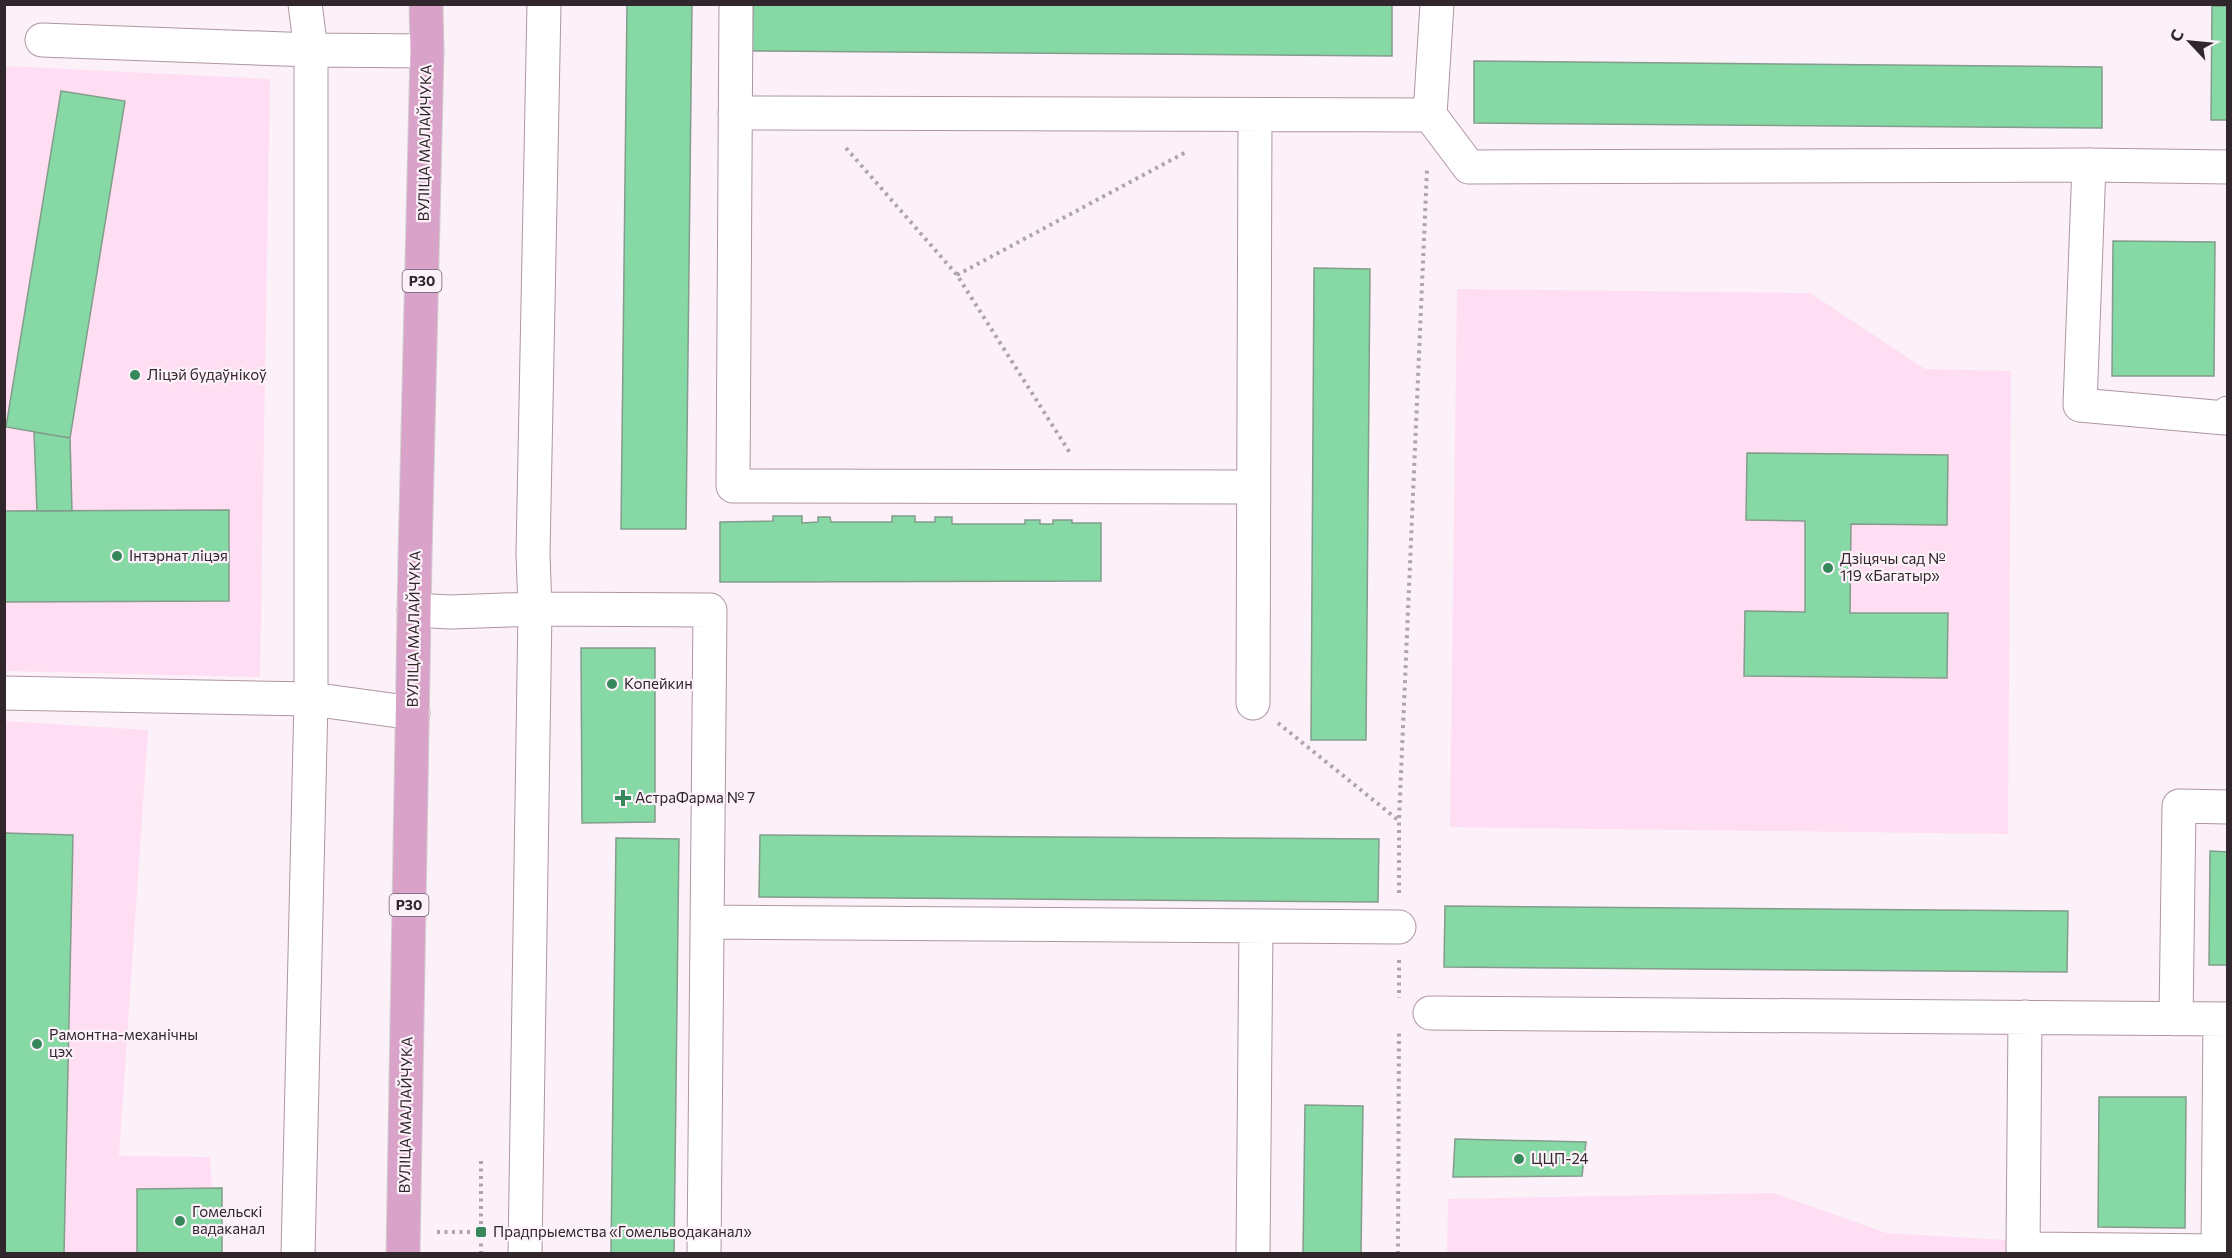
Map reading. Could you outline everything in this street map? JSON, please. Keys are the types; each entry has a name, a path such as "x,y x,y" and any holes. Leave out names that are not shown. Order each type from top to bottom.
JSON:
{"main road":[{"name":"ВУЛІЦА МАЛАЙЧУКА","path":"403,1243 427,51 426,4"}],"lane":[{"path":"298,1254 311,699 311,50 305,4"},
{"path":"525,1254 535,609 533,554 544,4"},
{"path":"736,4 733,486 1253,487"},
{"path":"1437,4 1430,115 1469,166 2089,165 2228,167"},
{"path":"42,40 311,50 427,51"},
{"path":"735,113 1430,115"},
{"path":"1252,703 1255,115"},
{"path":"2089,165 2080,405 2225,418 2228,413"},
{"path":"414,610 450,612 535,609 710,610 704,1254"},
{"path":"4,693 311,699 413,713"},
{"path":"2176,1019 2179,806 2228,807"},
{"path":"707,922 1399,927"},
{"path":"1253,1254 1256,927"},
{"path":"1414,1011 2025,1017 2176,1019 2224,1019 2218,1251 2023,1250 2025,1017"}],"path":[{"path":"816,113 957,275 1092,487"},
{"path":"1414,1011 1399,927 1399,820 1430,115"},
{"path":"957,275 1193,148"},
{"path":"1252,703 1399,820"},
{"path":"1398,1254 1399,1021"},
{"path":"481,1158 481,1254"},
{"path":"403,1243 481,1232"}],"shaded area":[{"name":"Ліцэй будаўнікоў","path":"5,66 270,79 260,677 5,671"},
{"path":"1457,289 1810,293 1925,369 2011,371 2008,834 1450,827"},
{"path":"4,721 148,730 119,1156 210,1157 215,1253 5,1253"},
{"path":"1774,1193 1886,1233 2006,1240 2006,1253 1447,1253 1448,1199"}],"building":[{"path":"627,4 692,4 686,529 621,529"},
{"path":"753,4 1392,4 1392,56 752,51"},
{"path":"2212,6 2228,6 2228,120 2211,120"},
{"path":"1474,61 2102,67 2102,128 1474,123"},
{"path":"61,91 125,101 70,438 6,427"},
{"path":"2113,241 2215,242 2214,376 2112,376"},
{"path":"1314,268 1370,269 1366,740 1311,740"},
{"path":"34,432 70,438 72,511 37,511"},
{"name":"Дзіцячы сад № 119 «Багатыр»","path":"1747,453 1948,455 1947,525 1851,524 1850,613 1948,613 1947,678 1744,676 1745,611 1805,612 1805,521 1746,520"},
{"name":"Інтэрнат ліцэя","path":"229,510 229,601 4,602 4,511"},
{"path":"773,516 802,516 802,523 818,522 818,517 830,517 831,522 892,522 892,516 915,516 915,522 935,522 935,517 952,517 952,524 1025,524 1025,520 1040,520 1040,524 1053,524 1053,520 1072,520 1072,523 1101,523 1101,581 720,582 720,522 773,521"},
{"path":"581,648 655,648 655,822 582,823"},
{"name":"Рамонтна-механічны цэх","path":"4,833 73,835 64,1254 4,1254"},
{"path":"760,835 1379,839 1378,902 759,897"},
{"path":"616,838 679,839 674,1254 611,1254"},
{"path":"2210,851 2228,852 2228,965 2209,965"},
{"path":"1445,906 2068,911 2067,972 1444,967"},
{"path":"2099,1097 2186,1097 2185,1228 2098,1227"},
{"path":"1305,1105 1363,1106 1361,1254 1303,1254"},
{"name":"ЦЦП-24","path":"1455,1139 1586,1142 1582,1176 1453,1177"},
{"name":"Гомельскі вадаканал","path":"222,1188 222,1254 137,1254 137,1189"}],"place":[{"name":"Ліцэй будаўнікоў","path":"135,375"},
{"name":"Інтэрнат ліцэя","path":"117,556"},
{"name":"Дзіцячы сад № 119 «Багатыр»","path":"1828,568"},
{"name":"Копейкин","path":"612,684"},
{"name":"АстраФарма № 7","path":"623,798"},
{"name":"Рамонтна-механічны цэх","path":"37,1044"},
{"name":"ЦЦП-24","path":"1519,1159"},
{"name":"Гомельскі вадаканал","path":"180,1221"},
{"name":"Прадпрыемства «Гомельводаканал»","path":"481,1232"}]}
